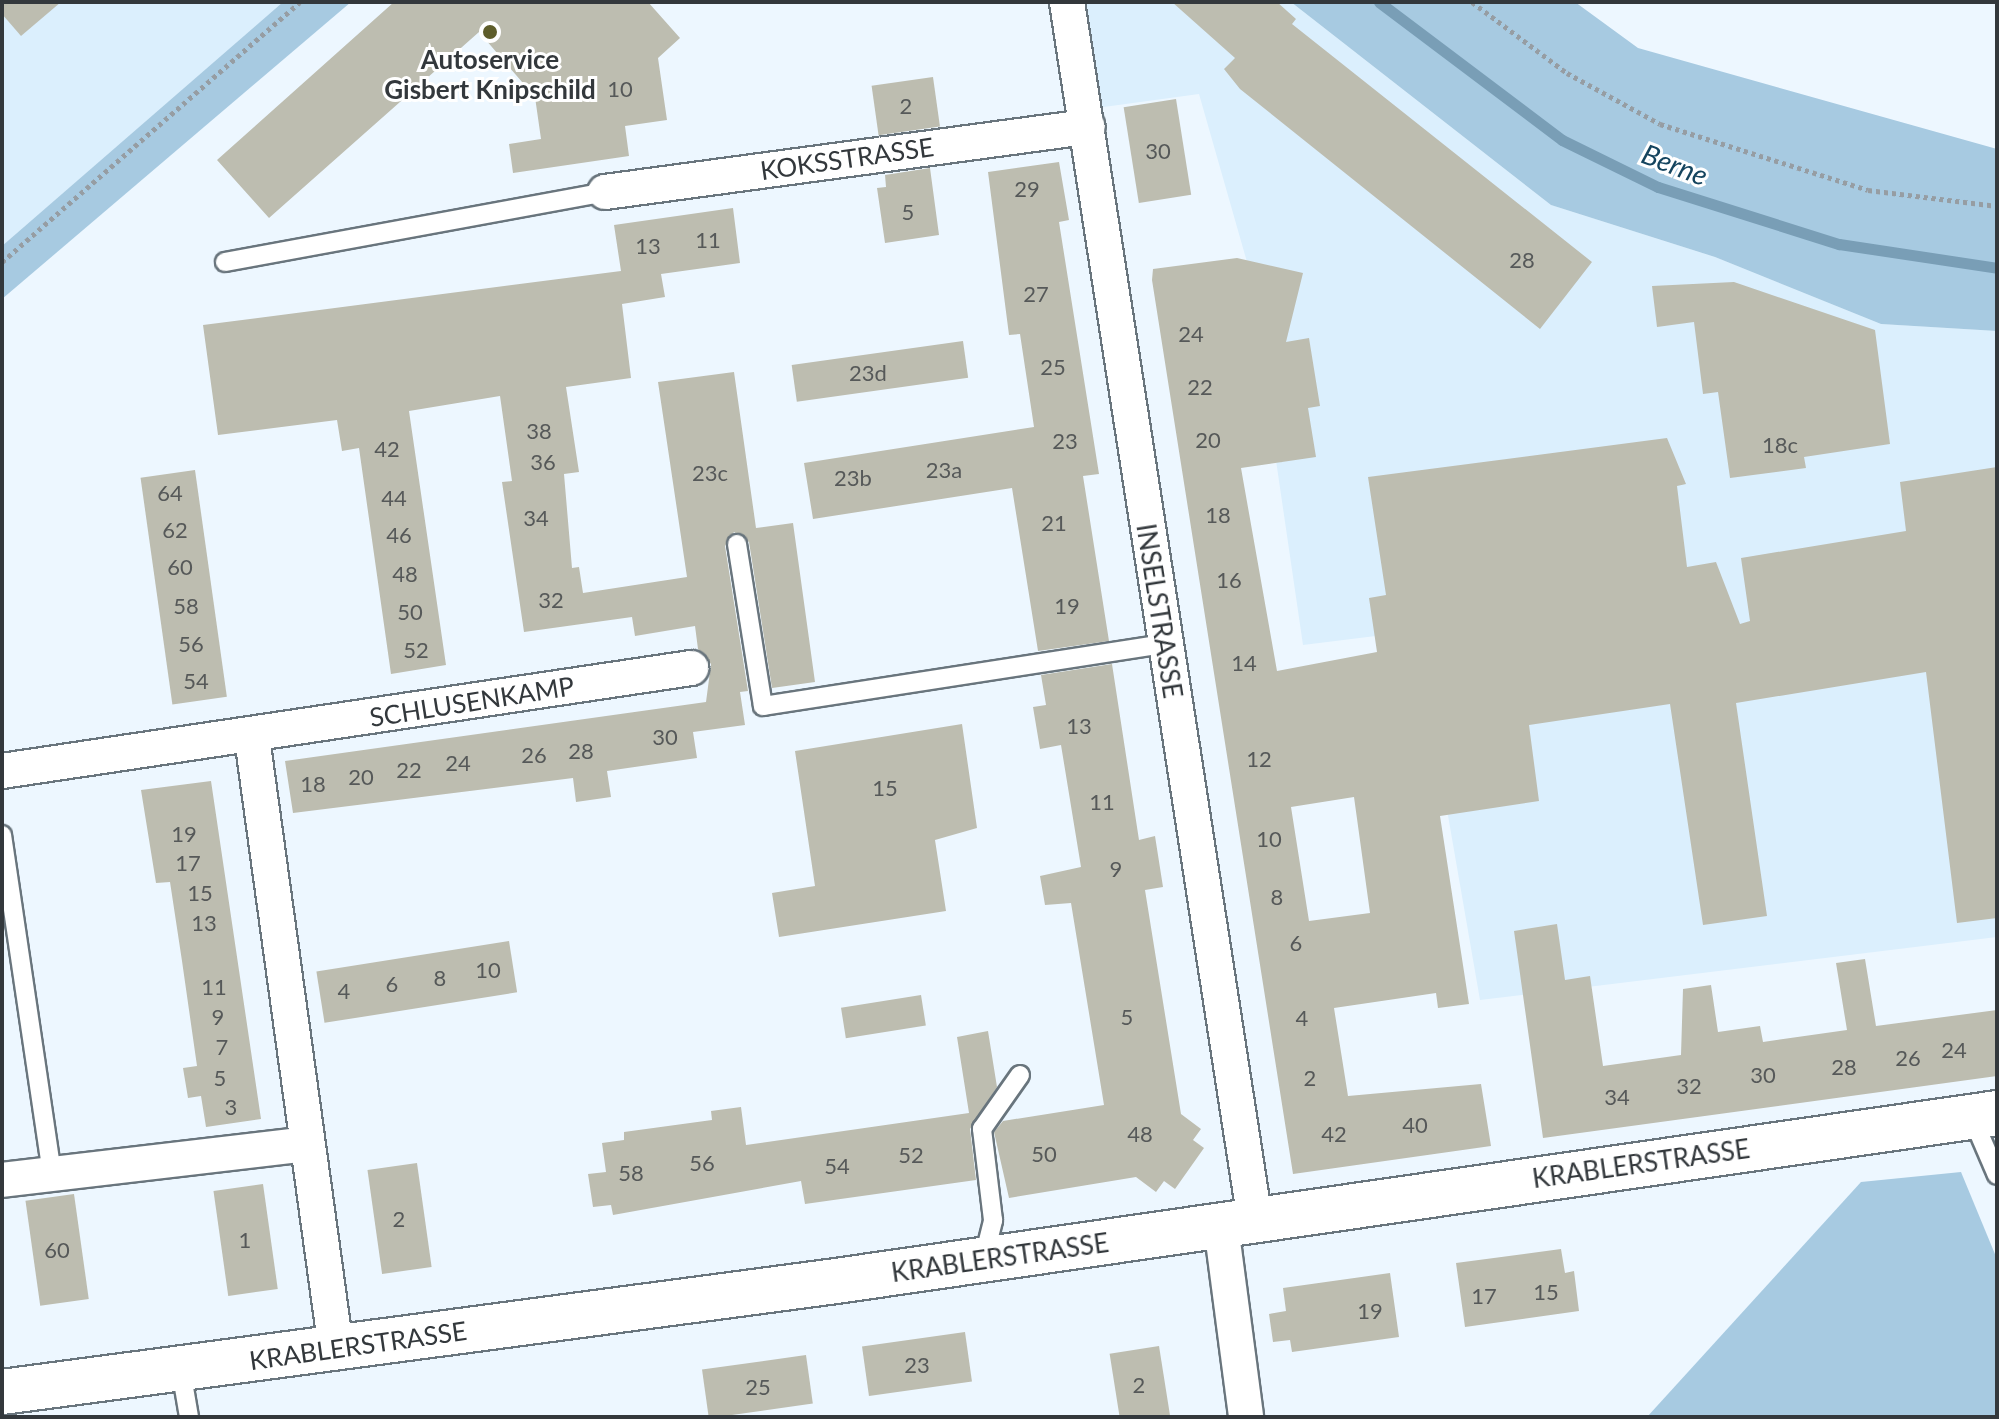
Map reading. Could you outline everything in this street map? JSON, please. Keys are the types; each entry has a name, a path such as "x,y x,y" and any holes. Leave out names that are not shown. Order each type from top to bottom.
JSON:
{"street":[{"name":"INSELSTRASSE","path":"1067,2 1165,644 1238,1223 1246,1417"},
{"name":"KOKSSTRASSE","path":"605,192 1088,127"},
{"name":"SCHLUSENKAMP","path":"2,771 252,738 691,668"},
{"path":"252,738 336,1349"},
{"name":"KRABLERSTRASSE","path":"2,1392 983,1260 1984,1115"},
{"path":"2,1180 307,1144"}],"lane":[{"path":"225,262 605,192"},
{"path":"737,544 763,706 1165,644"},
{"path":"2,835 52,1173"},
{"path":"983,1260 993,1220 982,1129 1020,1075"},
{"path":"1984,1115 1997,1175"},
{"path":"181,1370 189,1417"}],"path":[{"path":"2,262 300,2"},
{"path":"1472,2 1567,73 1660,124 1868,190 1997,206"}],"shaded area":[{"path":"2,2 283,2 2,246"},
{"path":"283,2 351,2 2,299 2,246"},
{"path":"1071,2 1291,2 1551,205 1715,257 1881,324 1997,331 1997,937 1480,1000 1416,631 1303,645 1247,262 1199,94 1089,109"},
{"path":"1291,2 1575,2 1638,48 1997,149 1997,331 1881,324 1715,257 1551,205"},
{"path":"1961,1172 1997,1259 1997,1417 1647,1417 1861,1182"}],"building":[{"path":"2,2 61,2 21,36 2,14"},
{"path":"394,2 648,2 680,38 658,58 667,120 625,126 629,156 513,173 509,144 541,139 535,97 479,32 269,218 217,160"},
{"path":"1172,2 1277,2 1296,19 1292,24 1592,262 1540,329 1240,89 1224,69 1235,58"},
{"path":"933,77 940,127 879,135 872,86"},
{"path":"1176,99 1191,195 1139,203 1124,107"},
{"path":"1059,162 1069,220 1059,222 1099,474 1083,476 1109,641 1038,651 1012,488 813,519 804,463 1034,427 1020,334 1009,335 988,172"},
{"path":"930,168 939,235 885,243 877,188 886,187 885,175"},
{"path":"733,208 740,263 661,274 665,297 622,304 631,378 566,387 579,472 564,474 572,568 579,567 583,593 687,577 658,382 734,372 756,528 793,523 815,682 772,688 749,542 734,532 725,546 748,691 740,692 745,725 693,732 697,758 607,771 611,797 576,802 573,778 293,813 285,761 706,702 711,664 698,649 695,626 635,636 632,617 524,632 502,482 512,481 500,396 409,411 446,665 391,674 359,448 342,451 337,420 218,435 203,325 621,271 614,225"},
{"path":"1237,258 1303,273 1286,342 1309,338 1320,406 1308,408 1316,457 1241,468 1277,671 1377,652 1369,598 1386,595 1368,477 1667,438 1686,484 1677,486 1687,567 1716,562 1740,624 1750,621 1741,558 1906,531 1900,482 1997,467 1997,918 1957,923 1926,672 1736,703 1767,916 1703,925 1670,704 1529,725 1539,801 1440,816 1469,1004 1438,1008 1436,993 1334,1008 1348,1096 1481,1084 1491,1146 1293,1174 1152,280 1153,269","holes":["1354,797 1370,913 1309,921 1291,807"]},
{"path":"1734,282 1875,330 1890,444 1804,457 1806,468 1730,478 1718,392 1703,394 1694,322 1657,327 1652,286"},
{"path":"963,341 968,378 797,402 792,365"},
{"path":"195,470 227,697 172,704 141,478"},
{"path":"1112,664 1139,840 1155,836 1163,887 1145,890 1181,1114 1201,1129 1193,1140 1204,1148 1175,1189 1164,1181 1156,1192 1136,1177 1009,1198 994,1132 1003,1121 1104,1105 1071,903 1045,905 1040,876 1081,867 1061,745 1040,749 1033,707 1046,705 1041,675"},
{"path":"962,724 977,828 935,840 946,911 779,937 772,893 815,886 795,751"},
{"path":"211,781 261,1119 206,1127 201,1096 188,1098 183,1068 197,1066 170,882 156,883 141,790"},
{"path":"1557,924 1565,980 1590,976 1603,1066 1681,1055 1683,989 1711,985 1718,1032 1760,1026 1763,1042 1847,1030 1836,963 1865,959 1876,1026 1997,1010 1997,1076 1543,1138 1514,931"},
{"path":"509,941 517,992 325,1023 316,972"},
{"path":"921,995 926,1026 846,1038 841,1008"},
{"path":"988,1031 997,1087 970,1129 976,1180 805,1204 801,1181 613,1215 611,1205 593,1207 588,1174 606,1172 602,1143 624,1140 624,1132 712,1120 711,1111 741,1107 746,1145 969,1113 957,1037"},
{"path":"417,1163 432,1267 382,1274 367,1170"},
{"path":"263,1184 278,1289 228,1296 213,1191"},
{"path":"74,1194 89,1299 40,1306 25,1201"},
{"path":"1561,1249 1565,1273 1574,1271 1579,1311 1465,1327 1456,1263"},
{"path":"1390,1273 1399,1337 1292,1352 1290,1340 1273,1342 1269,1314 1286,1311 1283,1288"},
{"path":"965,1332 972,1382 869,1396 862,1346"},
{"path":"1159,1346 1170,1417 1120,1417 1110,1354"},
{"path":"806,1355 813,1404 709,1417 702,1370"}],"waterway":[{"name":"Berne","path":"1379,2 1562,140 1658,187 1839,244 1997,268"}],"place":[{"name":"Autoservice Gisbert Knipschild","path":"490,32"}]}
